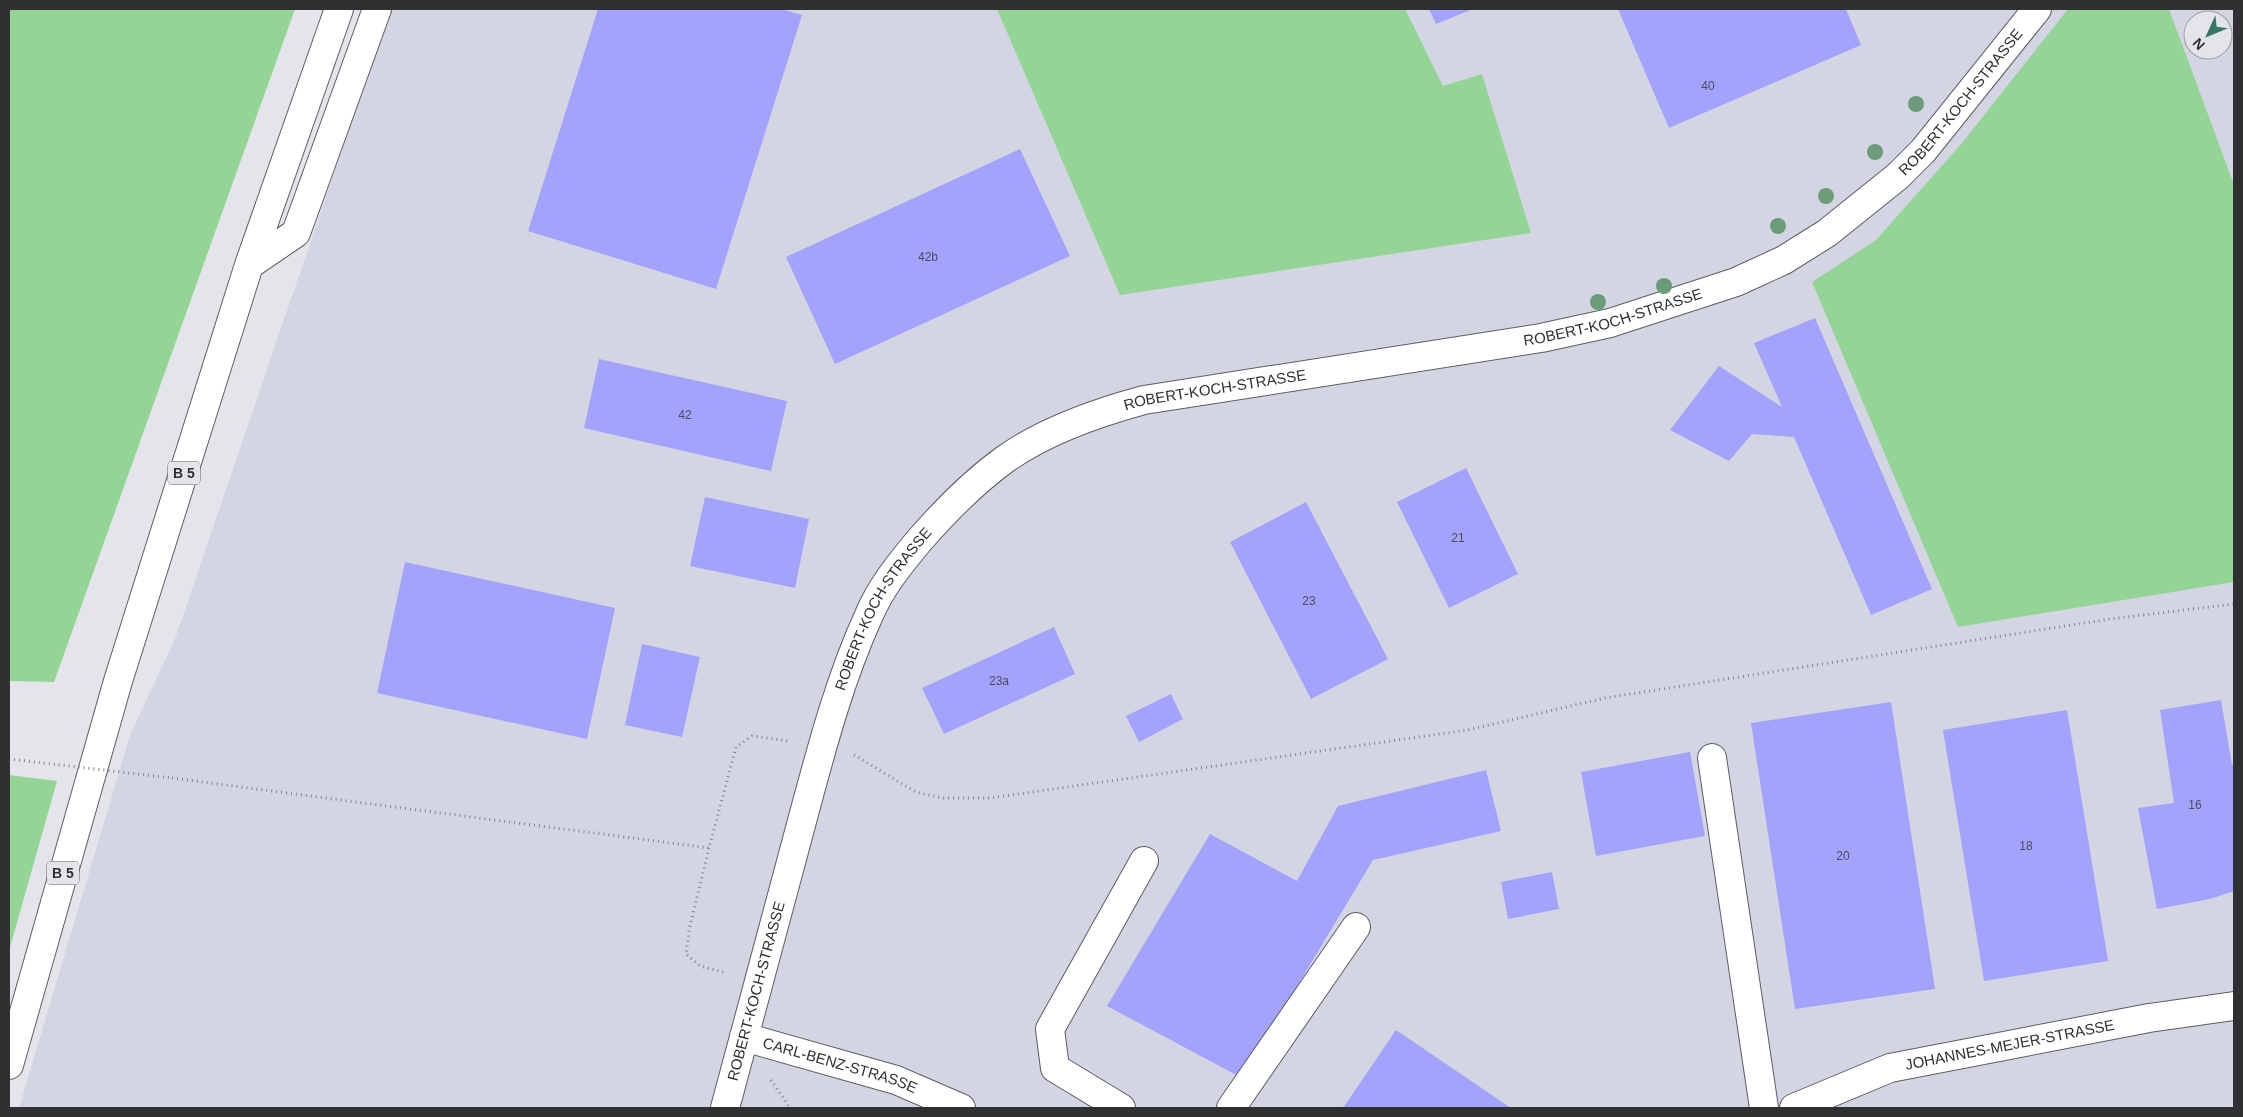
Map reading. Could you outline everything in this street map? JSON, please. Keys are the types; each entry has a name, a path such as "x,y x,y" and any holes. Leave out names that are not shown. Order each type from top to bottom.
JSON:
{"main road":[{"name":"B 5","path":"9,1065 118,681 249,265 339,9"},
{"path":"249,265 296,233 376,9"},
{"name":"ROBERT-KOCH-STRASSE","path":"726,1108 822,746 845,676 869,614 887,582 949,507 1004,460 1037,440 1075,423 1114,408 1144,400 1550,336 1610,323 1736,282 1784,260 1827,233 1898,176 1923,151 2037,9"},
{"path":"1712,758 1764,1108"},
{"path":"1121,1108 1055,1068 1050,1029 1144,861"},
{"path":"1231,1108 1356,927"},
{"name":"JOHANNES-MEJER-STRASSE","path":"1794,1108 1890,1068 2149,1018 2234,1006"},
{"name":"CARL-BENZ-STRASSE","path":"744,1037 896,1080 961,1108"}],"path":[{"path":"759,982 700,966 686,954 690,926 736,747 752,736 822,746 853,755 916,792 943,798 990,798 1468,730 1605,698 2110,619 2234,604"},
{"path":"9,759 172,778 710,848"}],"shaded area":[{"path":"390,9 2234,9 2234,1108 19,1108 130,735 175,639"}],"green space":[{"path":"9,9 295,9 54,682 9,681"},
{"path":"997,9 1405,9 1443,86 1482,74 1531,233 1120,295"},
{"path":"2068,9 2169,9 2183,47 2183,60 2188,60 2234,185 2234,582 1958,627 1812,282 1876,240 1962,143"},
{"path":"9,775 57,781 9,951"}],"building":[{"path":"598,9 781,9 802,15 716,289 528,231"},
{"path":"1429,9 1473,9 1436,24"},
{"path":"1618,9 1846,9 1861,45 1669,128"},
{"path":"1020,149 1070,256 835,364 786,257"},
{"path":"1815,318 1932,589 1871,615 1794,437 1752,434 1729,461 1670,430 1719,366 1782,407 1754,343"},
{"path":"599,359 787,401 771,471 584,428"},
{"path":"1466,468 1518,574 1449,608 1397,502"},
{"path":"705,497 809,519 795,588 690,566"},
{"path":"1306,502 1388,659 1311,699 1230,542"},
{"path":"405,562 615,608 587,739 377,693"},
{"path":"1054,627 1075,674 944,734 922,688"},
{"path":"642,644 700,657 682,737 625,725"},
{"path":"1171,694 1183,719 1139,742 1126,716"},
{"path":"2221,700 2232,765 2234,765 2234,891 2210,899 2157,909 2138,808 2174,803 2160,710"},
{"path":"1891,702 1935,989 1795,1009 1751,723"},
{"path":"2067,710 2108,961 1984,981 1943,730"},
{"path":"1690,752 1705,836 1596,856 1581,772"},
{"path":"1486,770 1501,831 1373,860 1242,1078 1107,1006 1210,834 1297,881 1338,806"},
{"path":"1552,872 1559,909 1508,919 1501,882"},
{"path":"1396,1030 1511,1108 1343,1108"}]}
